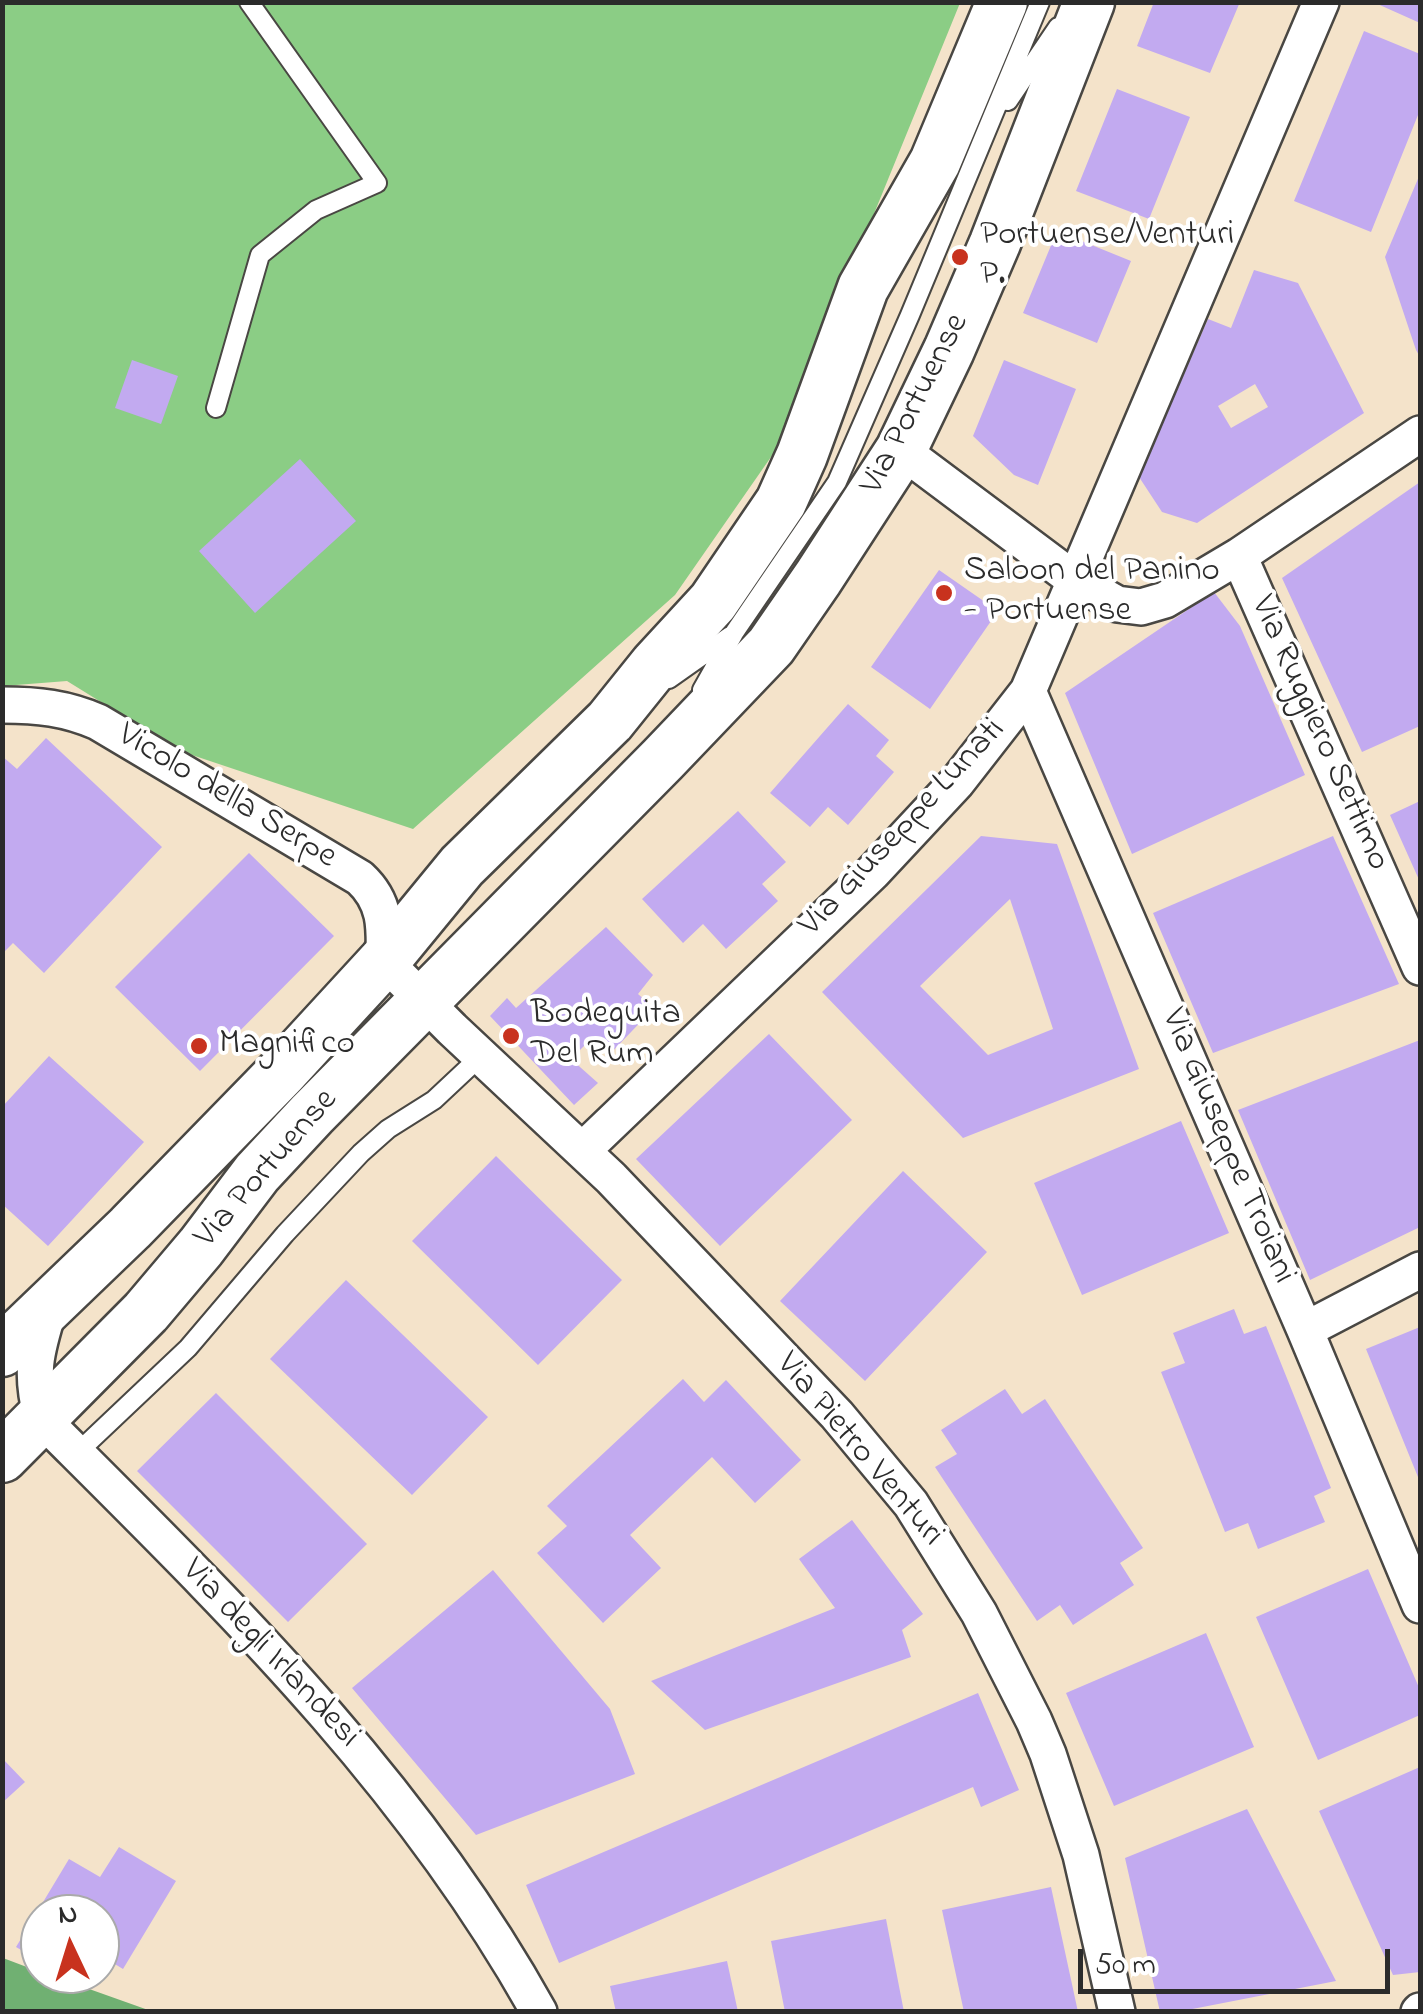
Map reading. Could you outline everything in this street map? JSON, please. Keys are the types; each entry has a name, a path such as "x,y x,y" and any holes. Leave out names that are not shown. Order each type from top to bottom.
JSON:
{"main road":[{"name":"Via Portuense","path":"2,1351 144,1214 280,1073 384,961 462,866 610,720 712,602 781,502 802,456 863,288 935,162 1002,2"},
{"name":"Via Portuense","path":"2,1457 146,1312 257,1174 771,646 900,450 995,243 1088,2"}],"street":[{"name":"Via Giuseppe Lunati","path":"583,1150 873,872 956,782 1028,690 1321,2"},
{"path":"900,450 1076,581 1117,604 1142,607 1166,600 1239,556 1420,434"},
{"name":"Via Ruggiero Settimo","path":"1239,556 1420,967"},
{"name":"Via Giuseppe Troiani","path":"1028,690 1420,1605"},
{"name":"Vicolo della Serpe","path":"2,706 54,707 98,722 360,878 375,892 381,908 384,961"},
{"name":"Via Pietro Venturi","path":"384,961 583,1150 837,1415 911,1504 979,1613 1048,1754 1081,1855 1117,2012"},
{"path":"1305,1330 1420,1270"},
{"path":"42,1419 34,1366 52,1302"},
{"name":"Via degli Irlandesi","path":"42,1419 271,1651 370,1764 490,1930 539,2012"}],"lane":[{"path":"216,408 260,255 316,210 377,182 250,2"},
{"name":"Via Portuense","path":"663,760 734,633 836,482 874,402 1040,2"},
{"name":"Via Portuense","path":"986,134 1075,2"},
{"name":"Via Portuense","path":"610,720 734,633"},
{"path":"76,1454 188,1348 284,1234 361,1153 434,1100 482,1055"}],"green space":[{"path":"3,3 960,3 780,444 675,595 413,829 180,751 67,681 3,686"},
{"path":"3,1958 20,1964 20,1994 103,1994 151,2011 3,2011"}],"building":[{"path":"1154,2 1240,2 1210,73 1137,46"},
{"path":"1373,2 1420,2 1420,23"},
{"path":"1364,31 1420,54 1420,110 1371,232 1294,201"},
{"path":"1117,89 1190,117 1149,219 1076,191"},
{"path":"1420,174 1420,357 1385,257"},
{"path":"1057,231 1131,261 1097,343 1023,313"},
{"path":"1254,270 1298,283 1364,413 1197,523 1162,512 1139,477 1208,319 1231,328","holes":["1255,384 1268,407 1231,428 1218,406"]},
{"path":"132,360 178,376 161,424 115,408"},
{"path":"1004,360 1076,389 1038,485 1014,475 973,436"},
{"path":"300,459 356,521 255,613 199,551"},
{"path":"1420,482 1420,726 1362,752 1282,578"},
{"path":"939,570 998,611 930,709 871,667"},
{"path":"1214,592 1240,626 1305,775 1132,854 1065,693"},
{"path":"848,704 889,740 876,756 894,772 848,825 828,807 810,827 770,793"},
{"path":"46,738 162,847 44,973 13,943 2,954 2,756 17,769"},
{"path":"1420,801 1420,882 1390,815"},
{"path":"738,811 786,862 762,884 778,901 726,949 703,924 683,943 642,899"},
{"path":"981,836 1057,844 1139,1069 963,1138 822,992","holes":["1010,899 1053,1029 988,1055 920,986"]},
{"path":"1333,836 1399,984 1213,1053 1153,913"},
{"path":"249,853 334,936 200,1071 115,987"},
{"path":"606,927 653,975 638,994 654,1008 609,1055 591,1039 571,1059 598,1083 574,1105 490,1016 507,998 516,1008"},
{"path":"769,1034 852,1120 720,1246 636,1159"},
{"path":"1420,1040 1420,1227 1310,1280 1238,1110"},
{"path":"49,1056 144,1142 48,1246 2,1204 2,1107"},
{"path":"1181,1121 1229,1233 1082,1295 1034,1183"},
{"path":"496,1156 622,1280 538,1365 412,1241"},
{"path":"903,1171 987,1252 865,1381 780,1301"},
{"path":"346,1280 488,1417 412,1495 270,1359"},
{"path":"1234,1309 1244,1334 1266,1326 1331,1488 1314,1496 1325,1522 1258,1549 1248,1523 1225,1532 1161,1372 1185,1363 1173,1333"},
{"path":"1420,1327 1420,1482 1366,1349"},
{"path":"683,1379 704,1402 726,1380 801,1460 755,1503 712,1457 630,1535 661,1568 603,1623 537,1553 567,1526 547,1506"},
{"path":"1005,1389 1022,1414 1045,1399 1143,1548 1120,1563 1134,1585 1073,1625 1060,1605 1037,1621 935,1467 957,1454 941,1430"},
{"path":"216,1393 367,1544 288,1622 137,1471"},
{"path":"852,1520 923,1614 902,1630 911,1657 705,1730 651,1681 835,1608 799,1559"},
{"path":"1368,1569 1420,1690 1420,1715 1318,1760 1256,1617"},
{"path":"493,1570 610,1709 635,1774 476,1835 352,1688"},
{"path":"1206,1633 1254,1747 1114,1806 1066,1693"},
{"path":"978,1693 1019,1790 981,1807 973,1787 559,1963 526,1885"},
{"path":"2,1758 25,1782 2,1803"},
{"path":"1420,1767 1420,1972 1393,1975 1319,1811"},
{"path":"1247,1809 1336,1981 1160,2012 1125,1858"},
{"path":"119,1847 176,1881 123,1969 120,1894 48,1894 69,1859 100,1877"},
{"path":"1051,1887 1078,2012 964,2012 942,1910"},
{"path":"886,1919 904,2012 785,2012 771,1941"},
{"path":"727,1961 738,2012 616,2012 610,1986"}],"place":[{"name":"Portuense/Venturi P.","path":"960,257"},
{"name":"Saloon del Panino - Portuense","path":"944,593"},
{"name":"Bodeguita Del Rum","path":"511,1036"},
{"name":"Magnifico","path":"199,1046"}]}
